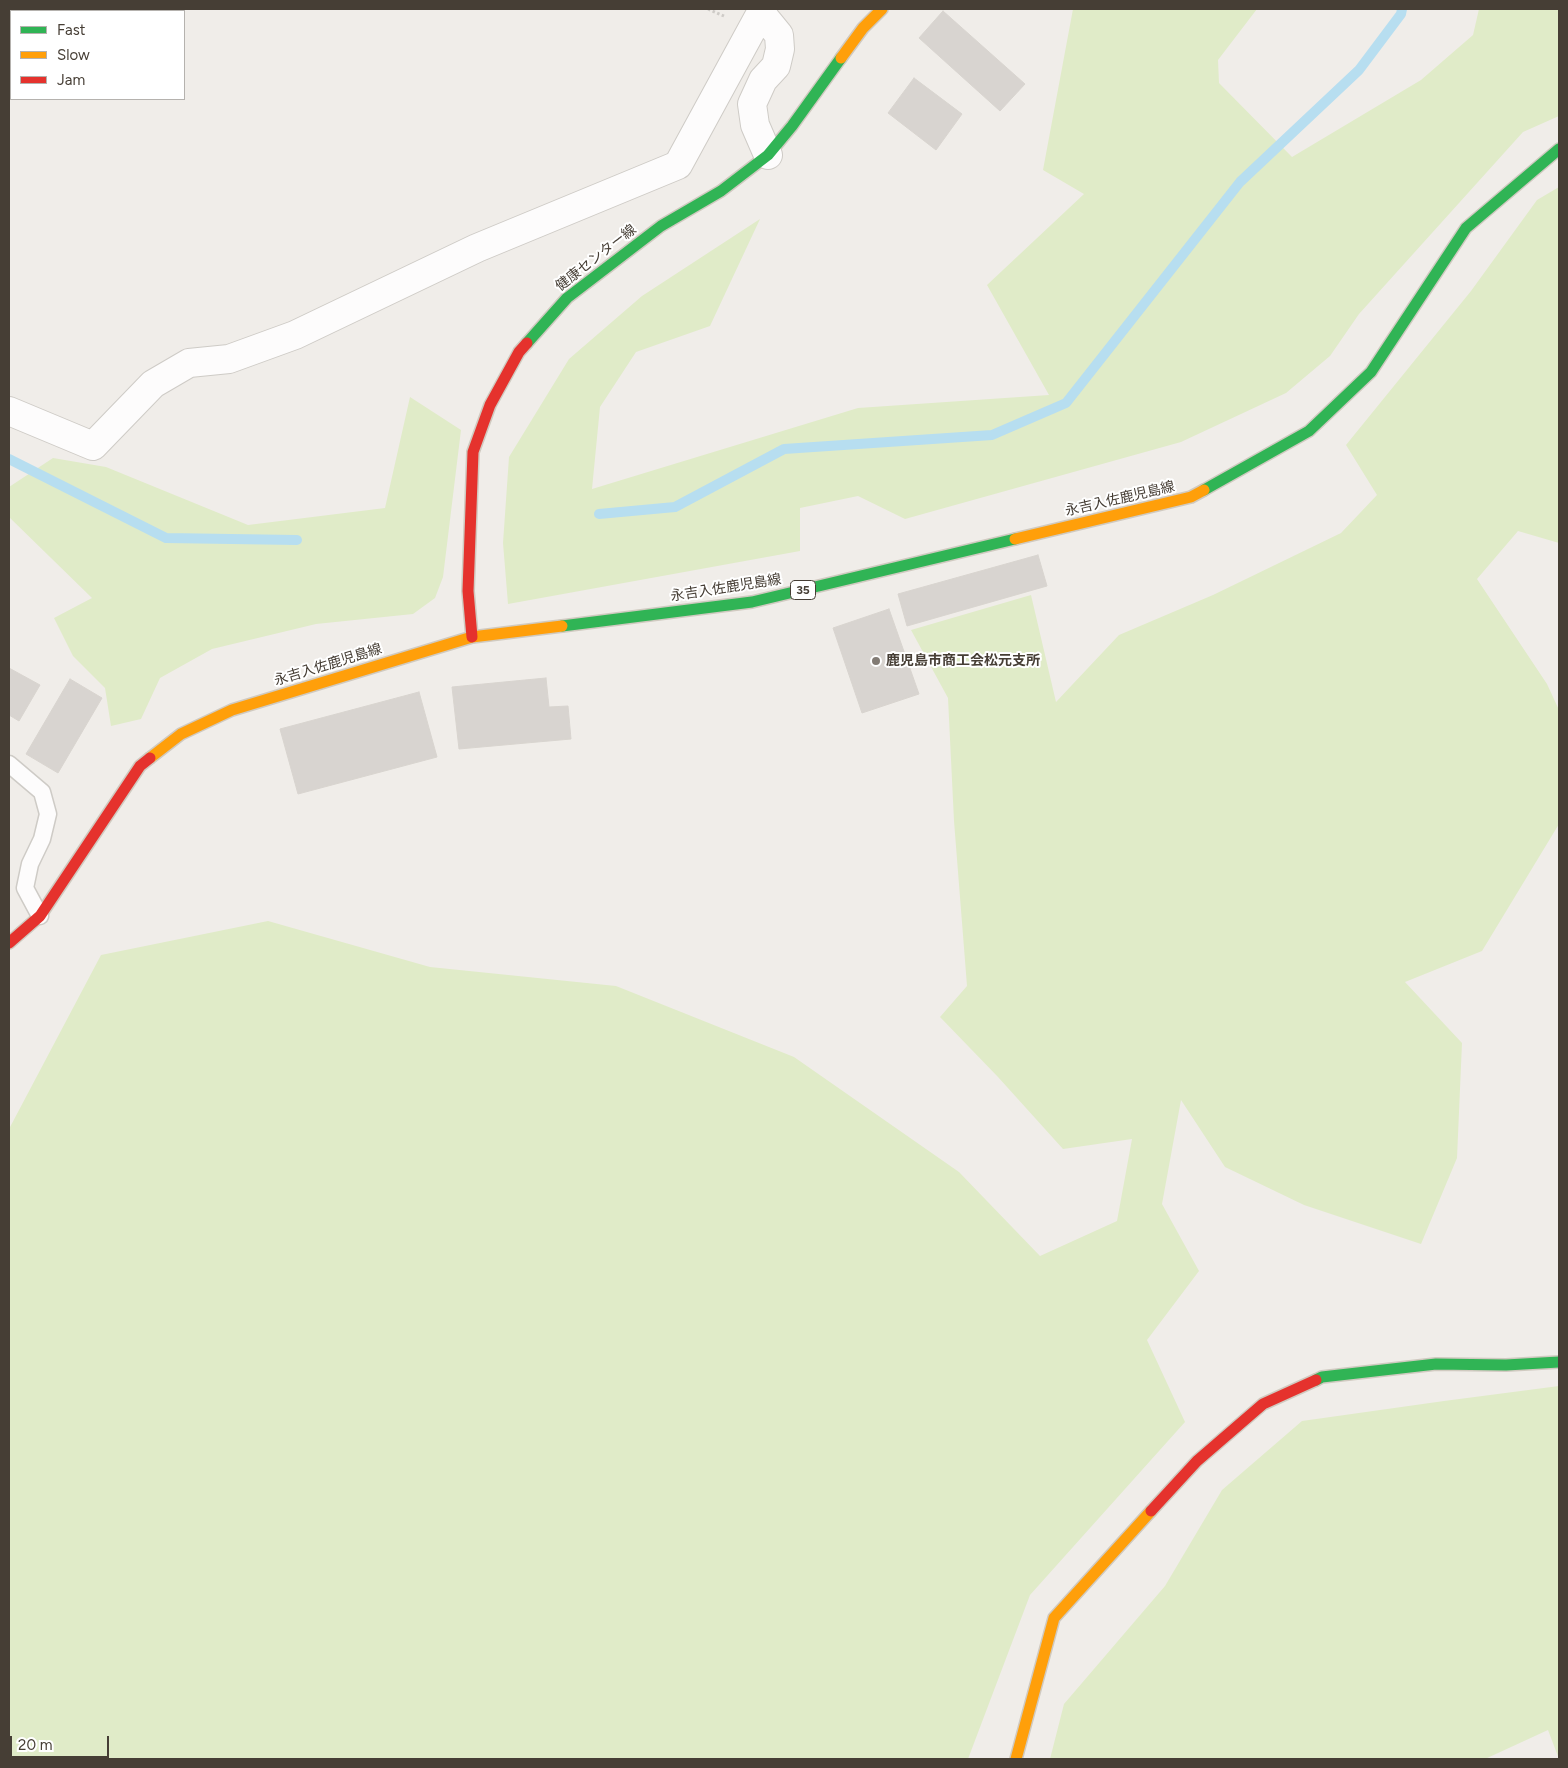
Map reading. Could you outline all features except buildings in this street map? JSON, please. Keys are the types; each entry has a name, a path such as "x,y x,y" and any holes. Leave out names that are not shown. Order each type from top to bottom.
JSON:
{"main road":[{"name":"健康センター線","path":"472,637 468,592 473,452 490,405 519,352 566,298 661,226 721,191 768,155 792,126 863,28 882,9"},
{"name":"永吉入佐鹿児島線","path":"9,942 40,916 140,766 181,734 232,710 472,637 752,602 1191,498 1309,431 1372,372 1466,228 1559,149"},
{"path":"1016,1759 1054,1618 1197,1461 1263,1404 1322,1377 1436,1364 1506,1365 1559,1362"}],"street":[{"path":"9,411 93,446 153,384 189,363 229,359 295,334 477,248 678,165 762,11 779,35 780,49 776,66 763,80 752,104 754,124 768,155"}],"lane":[{"path":"9,764 42,792 48,814 42,839 30,864 25,888 40,916"}],"green space":[{"path":"1073,9 1257,9 1218,60 1219,83 1292,157 1421,80 1473,35 1479,9 1559,9 1559,116 1523,132 1359,314 1330,356 1286,393 1181,442 905,519 858,496 800,508 800,551 508,604 503,543 509,457 569,359 642,296 760,219 710,326 636,352 600,407 592,489 858,408 1049,395 987,285 1084,194 1043,170"},
{"path":"1559,187 1559,543 1518,531 1477,579 1547,684 1559,710 1559,824 1482,951 1405,982 1462,1043 1457,1158 1421,1244 1304,1205 1225,1167 1181,1100 1162,1204 1199,1271 1147,1340 1185,1422 1030,1595 968,1759 9,1759 9,1129 101,955 268,921 430,967 616,986 794,1057 959,1172 1040,1256 1117,1221 1132,1139 1063,1149 998,1077 940,1017 967,986 954,821 948,698 911,630 1031,595 1056,702 1119,635 1213,595 1341,533 1377,495 1346,445 1471,291 1537,200"},
{"path":"410,397 461,430 443,577 435,598 413,614 316,624 212,649 160,678 141,719 111,726 105,688 73,656 54,618 92,598 9,517 9,487 53,458 106,467 248,525 385,508"},
{"path":"1559,1386 1559,1759 1548,1730 1485,1759 1050,1759 1064,1704 1165,1586 1222,1490 1302,1421"}],"waterway":[{"path":"599,514 675,507 784,449 992,435 1066,403 1240,182 1359,70 1401,14 1402,9"},
{"path":"9,459 166,538 297,540"}],"traffic: fast":[{"path":"527,343 567,298 661,226 721,191 768,155 792,126 841,58"},
{"path":"1204,490 1309,431 1371,372 1466,228 1559,149"},
{"path":"562,626 752,602 1015,539"},
{"path":"1316,1380 1322,1377 1436,1364 1506,1365 1559,1362"}],"traffic: slow":[{"path":"841,58 863,28 882,9"},
{"path":"1015,539 1191,497 1204,490"},
{"path":"150,758 181,734 232,710 472,637 562,626"},
{"path":"1016,1759 1054,1618 1151,1511"}],"traffic: jam":[{"path":"472,637 468,591 473,452 490,405 519,352 527,343"},
{"path":"9,943 40,916 140,766 150,758"},
{"path":"1151,1511 1197,1461 1263,1404 1316,1380"}],"place":[{"name":"鹿児島市商工会松元支所","path":"876,661"}]}
